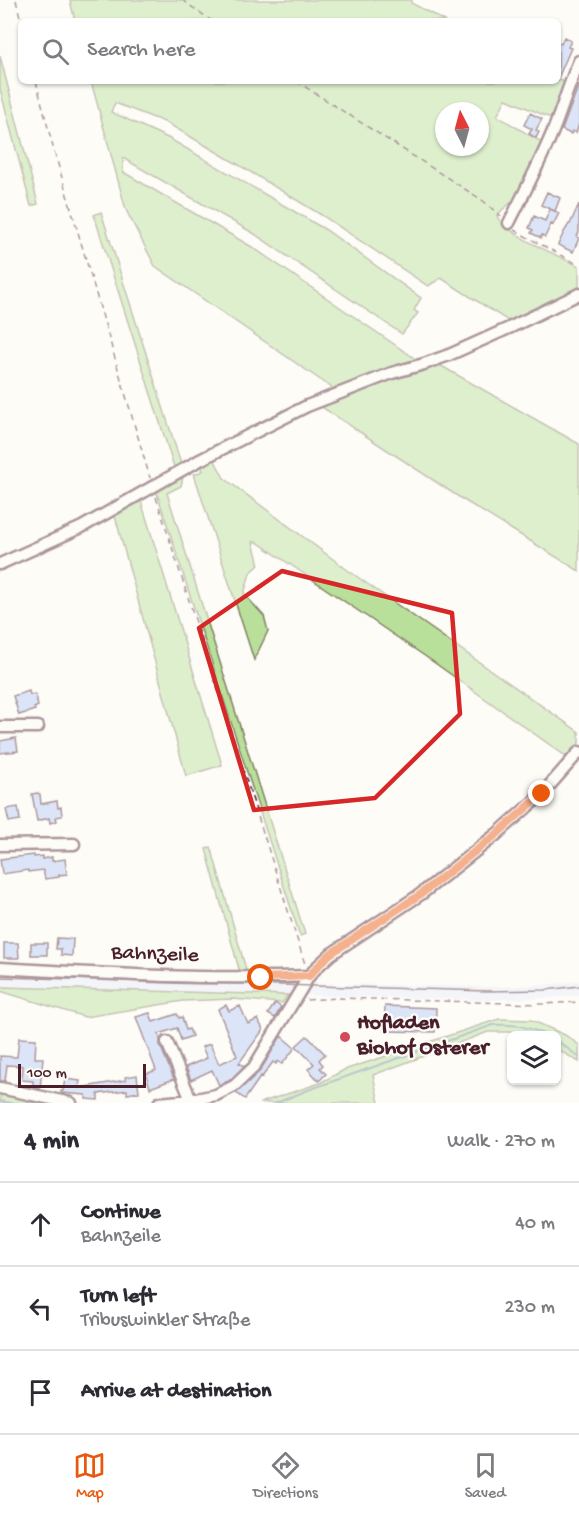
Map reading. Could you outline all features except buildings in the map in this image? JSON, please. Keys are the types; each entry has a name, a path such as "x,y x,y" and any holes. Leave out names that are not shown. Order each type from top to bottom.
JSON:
{"street":[{"path":"509,223 554,127 579,61"},
{"path":"0,564 82,527 198,461 307,406 392,373 449,355 579,294"},
{"path":"0,728 38,727"},
{"path":"159,1103 216,1095 234,1086 254,1067 309,976 330,954 421,894 497,834 542,794 579,752"},
{"path":"0,845 74,844"},
{"name":"Bahnzeile","path":"0,968 261,978 309,976"},
{"path":"167,1042 191,1100"},
{"path":"0,1088 71,1103"}],"path":[{"path":"16,0 20,18"},
{"path":"182,0 208,18"},
{"path":"37,84 152,486 309,976"},
{"path":"301,84 482,200 509,223 514,231 579,264"},
{"path":"295,1001 338,998 542,1004 579,1002"}],"highlighted area":[{"path":"282,571 452,613 460,714 375,798 254,810 199,628"}],"shaded area":[{"path":"0,972 327,984 486,987 545,985 579,981 579,995 487,1000 0,987"}],"green space":[{"path":"70,0 412,0 411,3 439,18 74,18"},
{"path":"0,56 38,204 31,206 0,89"},
{"path":"561,80 566,83 553,119 506,99 497,116 545,144 533,185 497,216 510,230 521,237 579,266 579,301 575,299 516,326 441,278 428,286 323,216 234,162 167,123 115,103 111,112 170,139 326,230 421,298 414,310 418,313 402,334 253,233 123,158 123,172 252,247 420,362 338,392 155,266 126,210 92,84 561,84"},
{"path":"101,212 182,467 175,470 94,215"},
{"path":"436,363 579,444 579,571 462,499 317,404"},
{"path":"213,457 224,478 349,571 579,732 579,743 567,757 432,661 257,542 253,542 259,565 250,573 244,594 264,616 268,631 254,660 194,474 203,471 200,462"},
{"path":"184,472 181,486 167,493 305,934 300,936 155,487"},
{"path":"138,491 222,765 186,776 112,505"},
{"path":"211,847 247,973 240,973 206,849"},
{"path":"0,987 288,995 282,1003 233,999 183,1001 85,1017 0,991"},
{"path":"499,1019 531,1020 556,1031 488,1032 373,1075 379,1103 260,1103 320,1083 344,1070"},
{"path":"561,1033 579,1045 579,1062 561,1051"},
{"path":"0,1094 48,1103 0,1103"}],"waterway":[{"path":"276,1103 493,1025 521,1026 536,1031"},
{"path":"561,1044 579,1057"},
{"path":"0,1101 10,1103"}],"tram line":[{"path":"0,977 487,991 545,990 579,986"}],"place":[{"name":"Hofladen Biohof Osterer","path":"345,1037"}],"route":[{"path":"261,978 309,976 330,954 421,894 497,834 542,794"}]}
